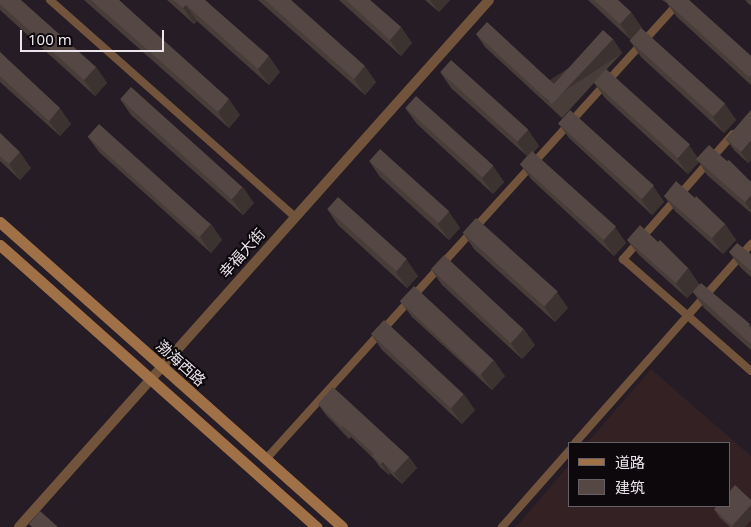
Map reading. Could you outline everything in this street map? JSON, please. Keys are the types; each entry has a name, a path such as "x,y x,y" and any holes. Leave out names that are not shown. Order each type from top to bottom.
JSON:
{"main road":[{"name":"渤海西路","path":"0,222 342,527"},
{"path":"0,245 316,527"}],"street":[{"path":"50,0 295,218"},
{"name":"幸福大街","path":"19,527 489,0"},
{"path":"266,459 681,0"},
{"path":"738,128 623,260 751,371"},
{"path":"576,442 751,244"},
{"path":"502,527 568,452"}],"shaded area":[{"path":"651,369 751,456 751,527 516,527 568,466 568,507 731,507 731,442 588,442"}],"building":[{"path":"0,0 21,0 96,67 84,80 0,4"},
{"path":"91,0 119,0 229,99 218,112"},
{"path":"173,0 205,0 269,56 258,69 186,5 183,8"},
{"path":"265,0 291,0 365,66 354,79"},
{"path":"346,0 370,0 401,27 390,40"},
{"path":"594,0 618,0 631,12 620,24"},
{"path":"689,0 751,56 751,75 749,77 665,1"},
{"path":"487,22 554,84 603,30 613,39 552,104 476,34"},
{"path":"641,28 725,104 714,116 630,41"},
{"path":"0,52 60,108 49,121 0,76"},
{"path":"451,60 528,130 518,141 440,72"},
{"path":"606,69 690,145 678,158 594,82"},
{"path":"131,87 242,187 232,199 120,99"},
{"path":"416,96 493,166 483,177 405,108"},
{"path":"570,110 654,186 642,199 558,123"},
{"path":"751,110 751,140 741,152 726,139"},
{"path":"99,124 210,224 199,237 88,137"},
{"path":"0,133 20,152 9,164 0,156"},
{"path":"709,145 727,161 729,160 751,182 751,195 745,202 696,159"},
{"path":"380,149 449,211 438,223 369,161"},
{"path":"532,151 616,227 604,240 520,164"},
{"path":"676,181 695,198 696,196 725,224 712,238 664,196"},
{"path":"338,197 407,259 396,271 327,209"},
{"path":"476,218 558,292 544,306 463,233"},
{"path":"640,225 658,242 660,240 688,268 676,283 627,240"},
{"path":"737,243 751,254 751,271 729,252"},
{"path":"444,255 524,329 511,343 431,269"},
{"path":"701,283 750,324 748,326 751,329 751,344 693,292"},
{"path":"414,286 494,360 479,376 400,301"},
{"path":"384,320 464,394 451,408 371,334"},
{"path":"333,387 409,457 394,473 383,462 381,464 372,456 374,454 343,426 342,428 318,404"},
{"path":"735,485 751,500 751,505 732,526 714,509 716,507 731,507 731,490"},
{"path":"40,511 58,527 32,527 29,524"}]}
